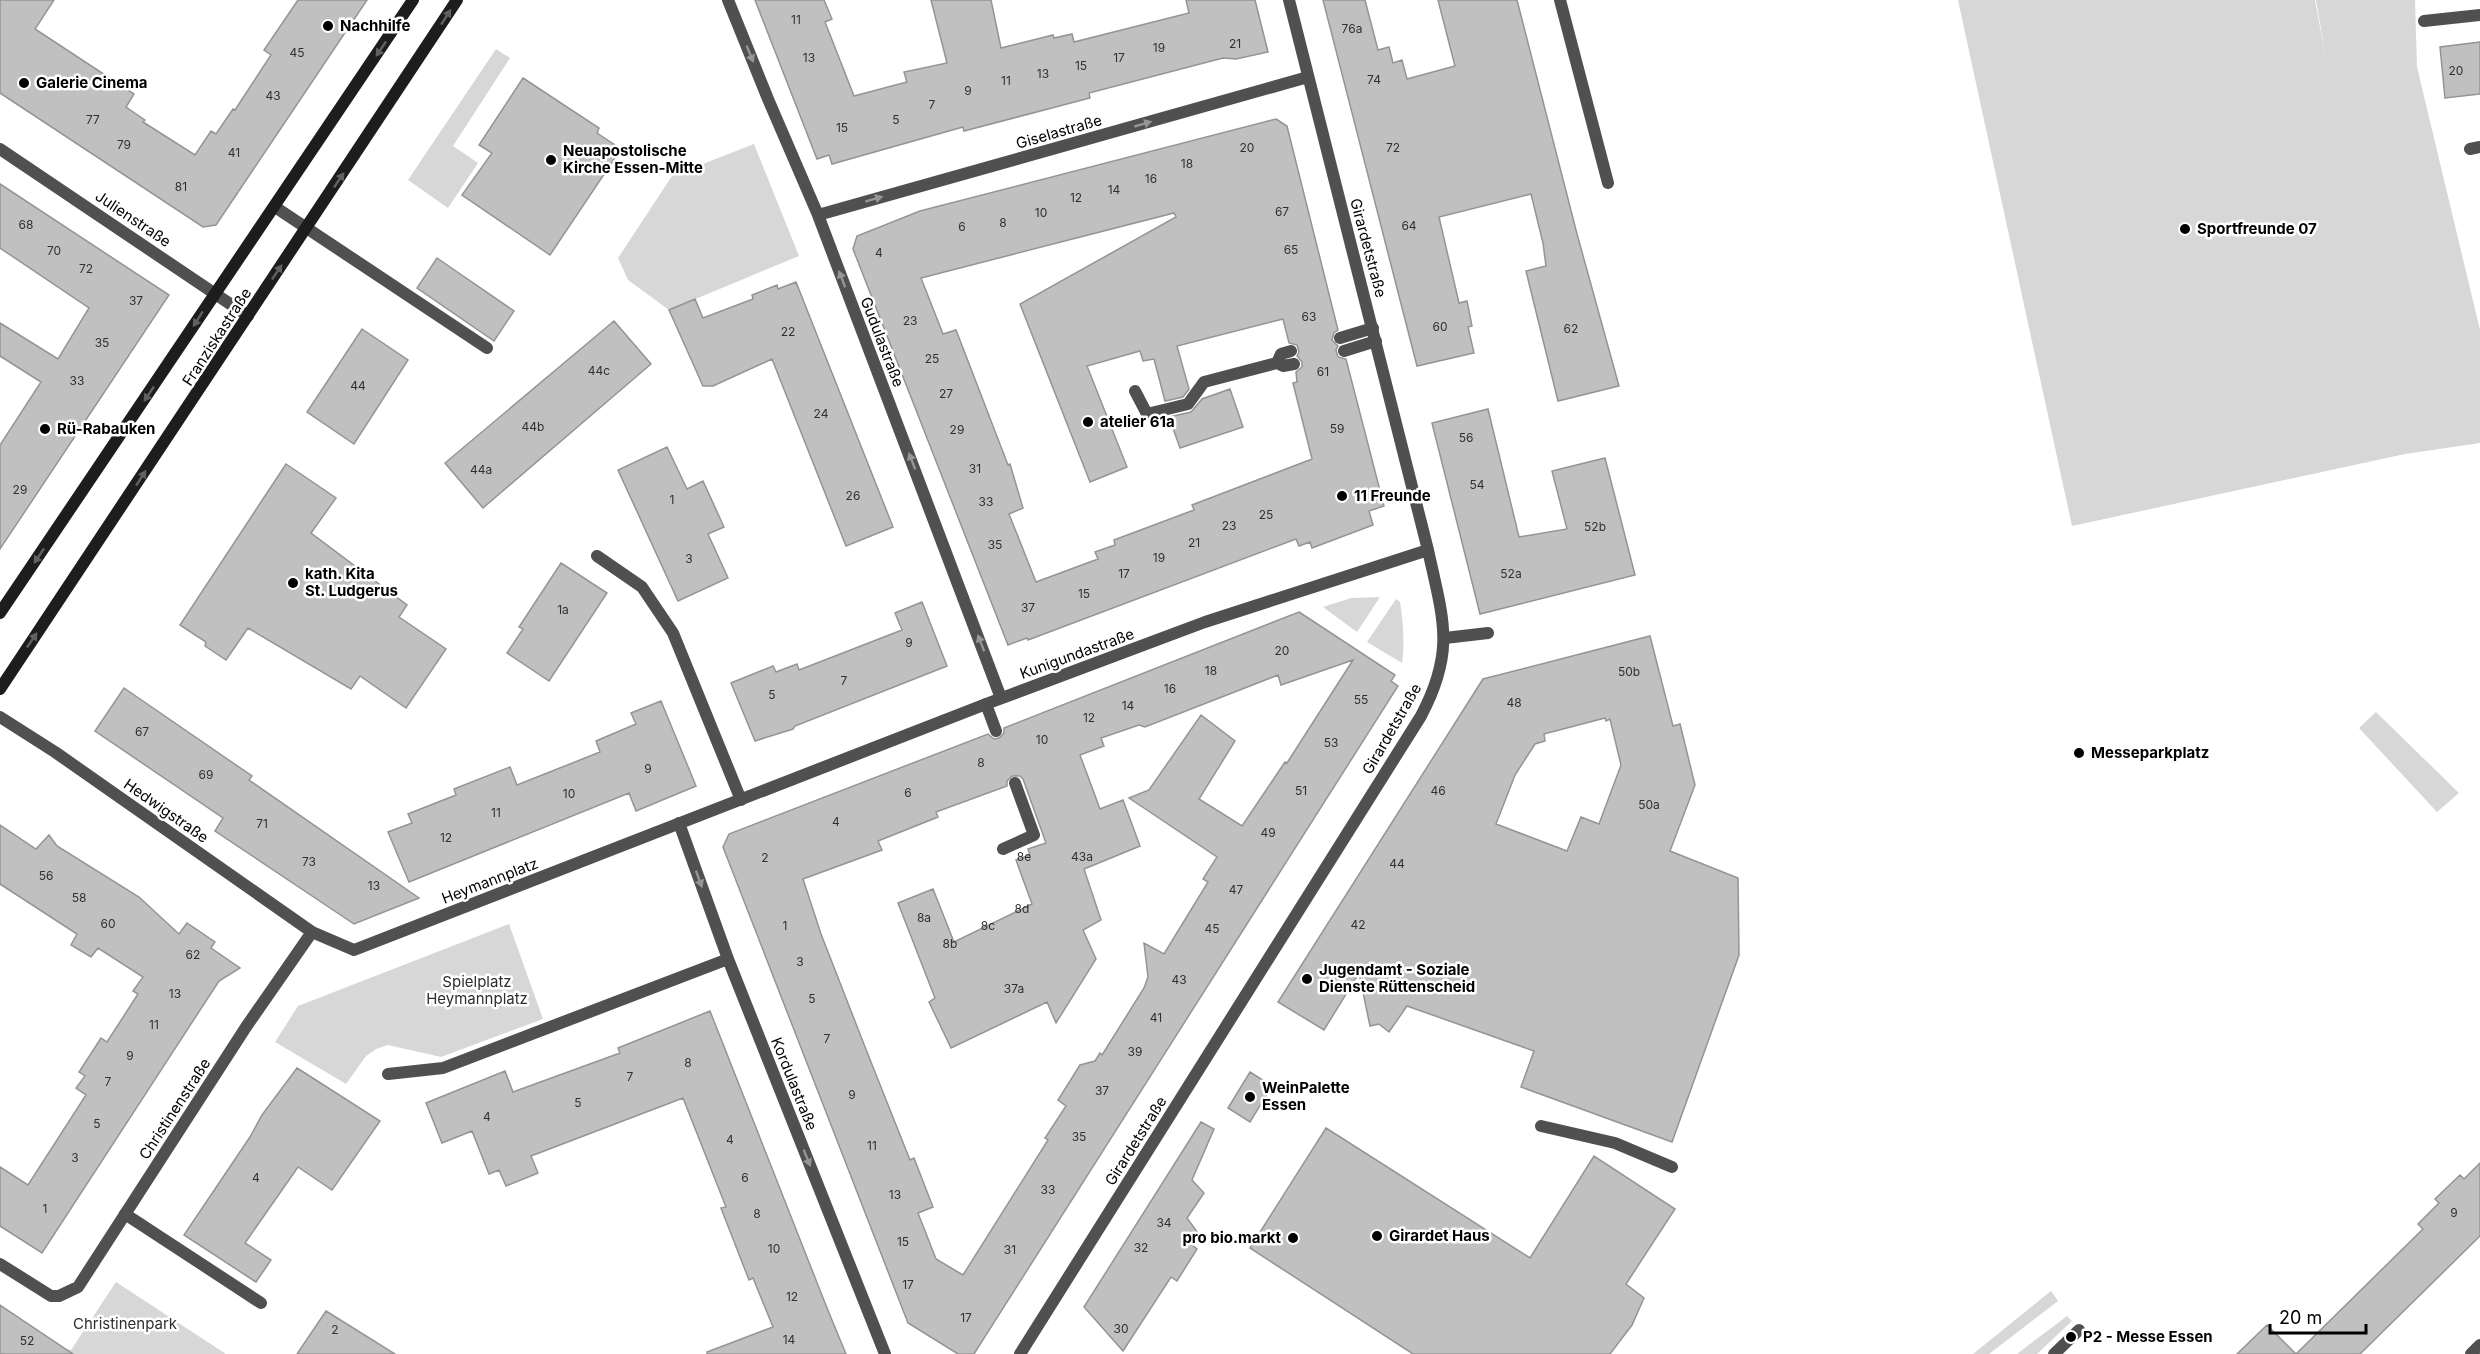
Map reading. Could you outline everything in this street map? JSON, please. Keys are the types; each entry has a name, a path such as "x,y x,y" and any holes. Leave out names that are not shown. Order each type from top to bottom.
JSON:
{"main road":[{"name":"Franziskastraße","path":"0,614 413,0"},
{"name":"Franziskastraße","path":"0,689 457,0"}],"street":[{"name":"Gudulastraße","path":"728,0 818,215 1001,698"},
{"name":"Girardetstraße","path":"1020,1354 1421,716 1441,668 1445,638 1442,611 1375,335 1289,0"},
{"path":"1560,0 1608,183"},
{"path":"2424,21 2480,15"},
{"name":"Giselastraße","path":"818,215 1308,77"},
{"name":"Julienstraße","path":"0,149 248,316"},
{"path":"275,207 487,348"},
{"path":"1340,338 1375,335"},
{"path":"1344,351 1375,335"},
{"path":"1134,391 1147,414 1188,404 1204,382 1277,363 1281,354 1293,357"},
{"name":"Kunigundastraße","path":"680,824 1001,698 1205,622 1428,550"},
{"path":"597,555 642,587 673,633 741,800"},
{"path":"1445,638 1488,633"},
{"path":"986,704 996,731"},
{"name":"Hedwigstraße","path":"0,717 55,752 312,932"},
{"path":"1004,849 1034,835 1015,783"},
{"name":"Heymannplatz","path":"312,932 354,950 680,824"},
{"name":"Kordulastraße","path":"680,824 728,959 885,1354"},
{"name":"Christinenstraße","path":"0,1264 51,1296 60,1296 78,1287 246,1027 312,932"},
{"path":"388,1074 443,1068 728,959"},
{"path":"1541,1126 1615,1143 1672,1167"},
{"path":"125,1214 261,1303"},
{"path":"2054,1354 2079,1330"},
{"path":"2471,1354 2480,1345"}],"green space":[{"name":"Sportfreunde 07","path":"1958,0 2315,0 2326,59 2316,0 2415,0 2417,67 2480,330 2480,443 2405,454 2072,526"},
{"path":"496,49 510,58 453,146 478,163 448,208 408,180"},
{"path":"754,144 799,256 669,310 628,280 618,258 672,176"},
{"path":"1380,597 1357,632 1323,607 1351,598"},
{"path":"1396,599 1400,602 1403,625 1402,663 1367,642"},
{"path":"2376,712 2459,793 2437,812 2359,728"},
{"name":"Spielplatz Heymannplatz","path":"509,924 543,1019 441,1057 388,1045 366,1056 346,1084 275,1042 298,1006"},
{"name":"Christinenpark","path":"116,1282 226,1354 57,1354 65,1349 71,1350"},
{"path":"2051,1291 2058,1301 1989,1354 1973,1354"},
{"path":"2067,1316 2072,1321 2037,1354 2017,1354"}],"building":[{"path":"0,0 54,0 35,29 134,94 126,107 145,120 143,122 195,155 211,131 216,134 233,109 235,110 271,55 264,50 298,0 367,0 216,225 203,227 0,93"},
{"path":"755,0 824,0 832,19 825,22 854,96 907,82 904,72 947,63 931,0 991,0 1001,48 1053,35 1054,38 1072,34 1074,42 1189,13 1186,0 1255,0 1268,52 1236,59 1223,58 1089,93 1090,98 964,131 963,127 832,164 829,155 817,159"},
{"path":"1323,0 1365,0 1378,50 1389,47 1393,63 1402,60 1407,79 1455,66 1438,0 1517,0 1619,386 1558,401 1526,271 1546,266 1531,194 1439,217 1459,303 1467,301 1472,326 1468,327 1474,353 1417,366"},
{"path":"2480,42 2480,94 2445,98 2440,47"},
{"name":"Neuapostolische Kirche Essen-Mitte","path":"523,78 599,128 597,133 621,149 550,255 462,195 492,153 479,145"},
{"path":"1276,119 1287,126 1338,330 1334,333 1332,340 1338,346 1336,350 1338,357 1346,359 1384,506 1369,511 1373,525 1312,548 1310,542 1299,546 1296,539 1028,640 1027,638 1008,645 853,249 857,236 920,211","holes":["1174,213 1176,217 1020,304 1090,482 1127,467 1087,366 1140,351 1143,361 1154,359 1165,401 1183,397 1189,389 1177,346 1283,319 1289,343 1297,345 1299,352 1297,356 1302,362 1302,367 1296,372 1297,382 1293,383 1312,459 1192,505 1194,510 1114,540 1115,545 1095,552 1098,559 1036,582 1009,514 1023,508 1010,464 1008,465 956,330 943,334 921,278"]},
{"path":"0,184 169,295 0,549 0,445 41,382 0,356 0,323 58,359 89,308 0,248"},
{"path":"437,258 514,311 494,341 417,288"},
{"path":"796,282 893,527 846,546 772,359 713,386 703,386 669,310 695,299 703,318 753,299 752,295 777,285 778,289"},
{"path":"614,321 651,364 483,508 445,463"},
{"path":"362,329 408,360 354,444 307,412"},
{"path":"1230,389 1243,427 1180,448 1169,417 1191,412 1202,399"},
{"path":"1488,409 1519,537 1567,529 1552,471 1605,458 1635,575 1480,614 1432,423"},
{"path":"667,447 687,489 703,481 724,527 708,534 728,578 678,601 618,470"},
{"name":"kath. Kita St. Ludgerus","path":"286,464 336,498 311,533 407,605 399,617 446,649 406,708 360,676 351,689 248,628 226,660 205,646 206,642 180,625"},
{"path":"561,563 607,593 549,681 507,653 523,629 519,627"},
{"path":"922,602 947,666 795,726 793,729 755,741 731,683 773,666 776,672 797,664 799,670 902,630 895,613"},
{"path":"1299,612 1395,675 1391,681 1398,686 974,1354 958,1354 908,1323 723,847 729,834 988,734 994,739 999,738 1004,733 1004,728","holes":["1353,660 1287,763 1285,762 1242,826 1199,799 1235,741 1201,715 1149,790 1129,798 1217,857 1203,879 1208,882 1164,954 1144,943 1148,977 1144,988 1102,1055 1100,1053 1095,1061 1080,1065 1058,1100 1066,1106 1045,1138 1048,1140 963,1275 936,1259 918,1213 933,1207 914,1158 910,1160 867,1052 821,934 803,879 882,850 878,841 938,817 936,812 1007,786 1007,781 1012,776 1020,776 1046,843 1028,849 1030,855 1016,860 1032,904 954,942 933,889 898,903 935,998 929,1002 951,1048 1047,1002 1056,1023 1096,959 1083,930 1101,920 1084,869 1140,846 1123,800 1100,809 1080,755 1104,746 1101,738 1139,725 1145,727 1278,675 1281,685"]},
{"path":"1650,636 1673,726 1680,724 1695,785 1670,851 1738,878 1739,955 1672,1142 1521,1087 1534,1051 1407,1006 1389,1032 1379,1024 1370,1026 1359,973 1324,1030 1278,1002 1483,679","holes":["1605,718 1606,721 1610,719 1621,765 1599,824 1581,817 1567,851 1496,824 1515,775 1535,744 1545,741 1544,734"]},
{"path":"124,688 252,776 249,780 419,898 354,924 215,831 223,818 95,731"},
{"path":"661,701 696,786 636,811 629,793 409,882 388,832 412,823 408,814 456,795 454,789 510,767 517,785 600,752 596,741 636,724 631,713"},
{"path":"0,825 36,849 49,835 57,846 139,897 179,934 187,923 215,942 211,948 240,968 219,981 42,1253 0,1226 0,1167 28,1185 86,1095 76,1088 85,1076 79,1072 101,1038 107,1042 138,994 133,991 143,977 98,948 91,957 71,945 77,934 0,884"},
{"path":"710,1011 846,1354 707,1354 707,1352 773,1327 753,1278 749,1280 721,1208 726,1207 683,1098 531,1156 538,1173 506,1186 499,1170 489,1174 472,1131 442,1143 426,1103 505,1071 513,1092 620,1053 618,1048"},
{"path":"297,1068 380,1121 332,1190 298,1167 245,1243 271,1260 256,1282 184,1235 250,1137 262,1115"},
{"name":"WeinPalette Essen","path":"1250,1072 1272,1086 1250,1122 1228,1108"},
{"path":"1201,1122 1214,1129 1192,1180 1204,1193 1187,1218 1198,1233 1192,1245 1197,1249 1177,1281 1171,1277 1123,1351 1084,1307"},
{"name":"Girardet Haus","path":"1326,1128 1530,1258 1594,1156 1675,1209 1626,1284 1644,1298 1632,1325 1610,1354 1413,1354 1250,1248"},
{"path":"2480,1163 2480,1236 2360,1354 2296,1354 2423,1229 2418,1224 2439,1203 2435,1199 2460,1175 2464,1179"},
{"path":"0,1305 73,1354 0,1354"},
{"path":"326,1311 395,1354 297,1354"},
{"path":"2267,1325 2296,1354 2237,1354"}],"place":[{"name":"Nachhilfe","path":"328,26"},
{"name":"Galerie Cinema","path":"24,83"},
{"name":"Neuapostolische Kirche Essen-Mitte","path":"551,160"},
{"name":"Sportfreunde 07","path":"2185,229"},
{"name":"atelier 61a","path":"1088,422"},
{"name":"Rü-Rabauken","path":"45,429"},
{"name":"11 Freunde","path":"1342,496"},
{"name":"kath. Kita St. Ludgerus","path":"293,583"},
{"name":"Messeparkplatz","path":"2079,753"},
{"name":"Jugendamt - Soziale Dienste Rüttenscheid","path":"1307,979"},
{"name":"WeinPalette Essen","path":"1250,1097"},
{"name":"Girardet Haus","path":"1377,1236"},
{"name":"pro bio.markt","path":"1293,1238"},
{"name":"P2 - Messe Essen","path":"2071,1337"}]}
